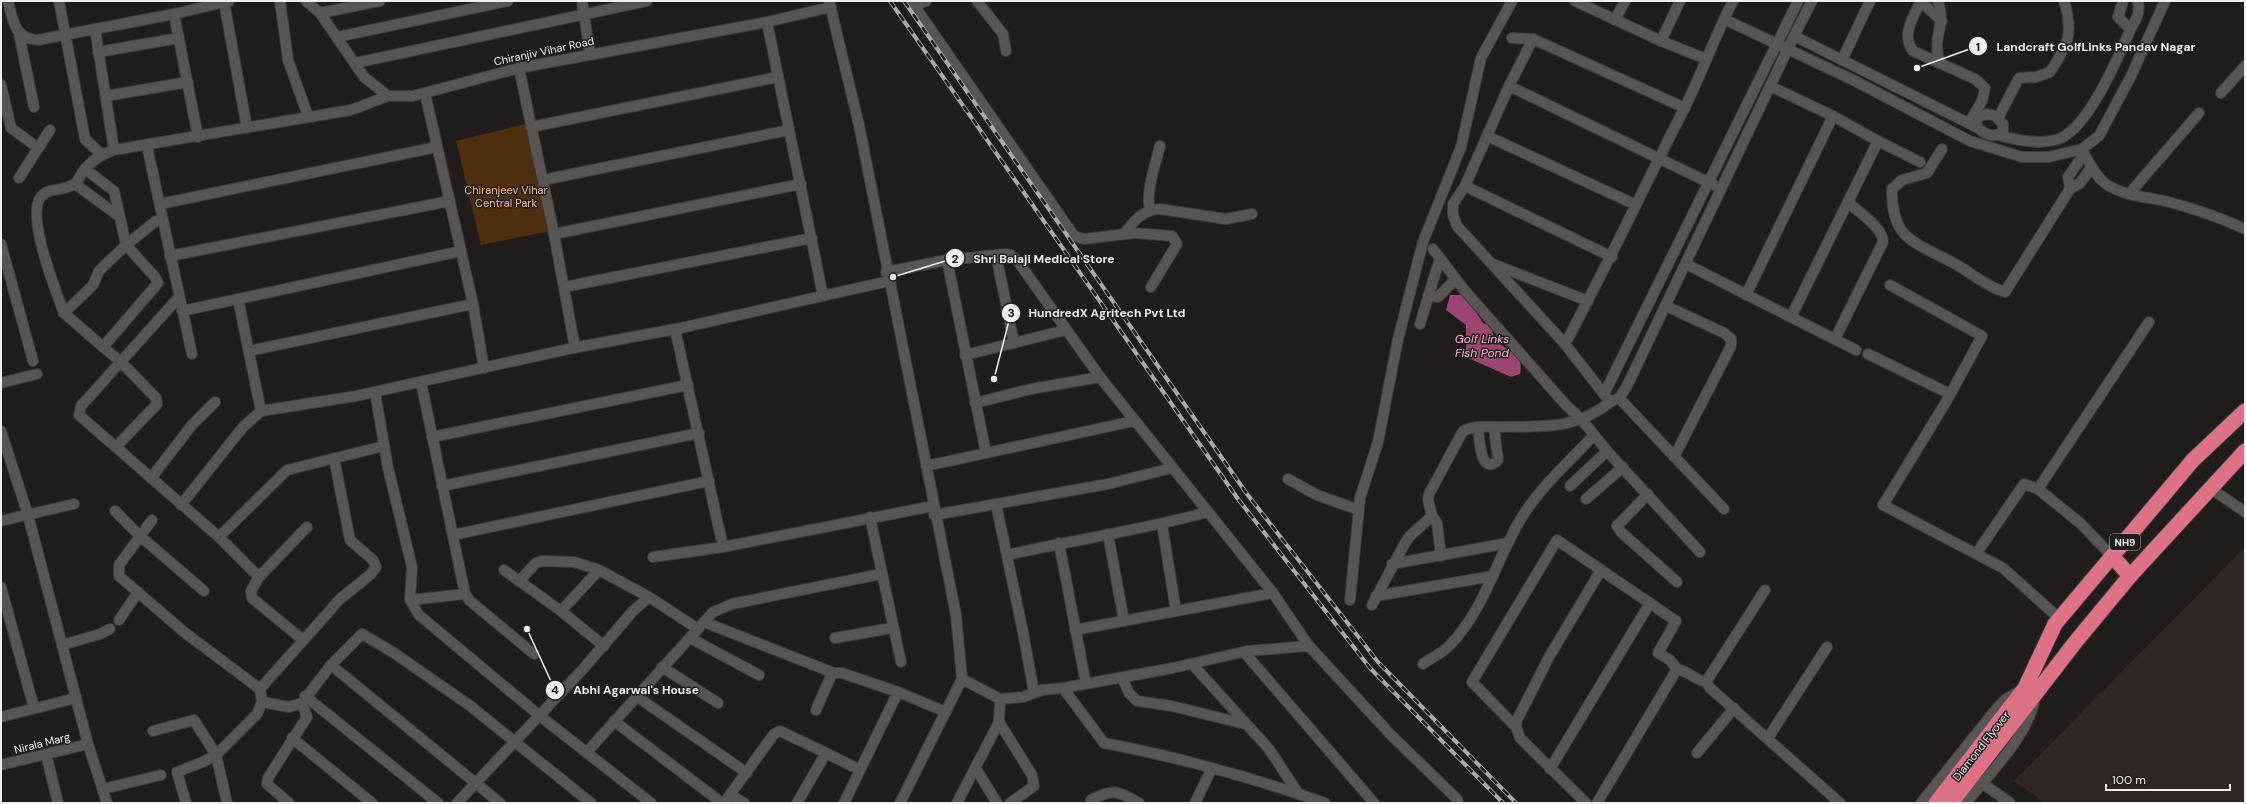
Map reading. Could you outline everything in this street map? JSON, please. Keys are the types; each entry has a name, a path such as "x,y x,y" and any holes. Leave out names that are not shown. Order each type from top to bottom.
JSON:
{"highway":[{"name":"NH9","path":"2030,691 2055,624 2194,460 2245,411"},
{"name":"NH9","path":"2030,691 2130,576 2245,451"},
{"path":"2112,556 2130,576"},
{"name":"Diamond Flyover","path":"1936,803 2005,723 2030,691"},
{"name":"Diamond Flyover","path":"1951,803 2005,723"}],"street":[{"path":"8,1 19,34 34,107"},
{"path":"59,1 85,139 101,154"},
{"path":"280,1 288,60 308,116"},
{"path":"306,1 320,13 364,77 388,96"},
{"path":"320,13 368,2 380,1"},
{"path":"337,37 508,1"},
{"path":"582,1 590,53"},
{"path":"355,63 584,14 627,3 647,1"},
{"path":"926,1 913,3 1074,236 1084,239 1134,233 1172,236 1176,239 1177,244 1151,287"},
{"path":"977,1 1003,34 1006,51"},
{"path":"1350,600 1360,498 1379,435 1398,339 1423,242 1461,146 1480,58 1512,1"},
{"path":"1575,1 1661,41 1706,59"},
{"path":"1615,20 1625,1"},
{"path":"1661,41 1680,1"},
{"path":"1565,344 1612,257 1658,158 1685,108 1733,1"},
{"path":"1611,398 1710,183 1798,1"},
{"path":"1441,556 1437,523 1432,516 1428,500 1429,494 1463,430 1478,427 1556,426 1582,420 1611,398 1666,306 1812,1"},
{"path":"1842,60 1870,1"},
{"path":"1942,21 1921,1 1907,33 1908,44 1913,51 1975,79 1985,88 1973,125"},
{"path":"1938,1 1942,11 1942,21 1936,46 1940,63"},
{"path":"1998,118 2019,78 2045,75 2050,72 2068,43 2070,18 2064,1"},
{"path":"2123,1 2118,18 2127,26 2132,26"},
{"path":"1794,36 1973,125 1989,135 1998,135 2013,140 2043,141 2059,138 2067,134 2085,117 2108,76 2140,9 2138,1"},
{"path":"2070,189 2068,177 2083,152 2099,136 2131,76 2165,1"},
{"path":"19,34 26,38 38,40 174,14 226,2 247,128"},
{"path":"830,4 859,125 934,511 956,615 962,680 900,803"},
{"name":"Chiranjiv Vihar Road","path":"388,96 413,96 519,68 590,53 767,22 830,4"},
{"path":"174,14 198,137"},
{"path":"1724,19 1853,80 1970,141 2022,157 2049,157 2083,152"},
{"path":"767,22 823,296"},
{"path":"95,29 114,150"},
{"path":"98,52 179,38"},
{"path":"1512,38 1533,39 1685,108"},
{"path":"1533,39 1509,86 1465,186 1453,204 1453,214 1457,226 1565,344 1611,398 1674,457 1724,509"},
{"path":"2221,93 2245,66"},
{"path":"519,68 554,234 574,348"},
{"path":"531,127 778,77"},
{"path":"106,96 188,82"},
{"path":"1,85 11,128 38,148"},
{"path":"1509,86 1721,189"},
{"path":"1770,86 1833,116 1920,162"},
{"path":"425,93 473,304 484,368"},
{"path":"116,447 157,404 156,398 118,360 64,313 52,283 38,230 37,205 40,198 46,192 75,184 85,169 101,154 114,150 147,146 308,116 351,110 388,96"},
{"path":"2129,194 2199,113"},
{"path":"1973,125 1979,116 1988,114 1998,118 2003,124 2003,132 1998,135"},
{"path":"1746,295 1833,116"},
{"path":"19,178 50,130"},
{"path":"543,180 789,130"},
{"path":"1487,136 1636,206"},
{"path":"1791,317 1878,141"},
{"path":"147,146 192,354"},
{"path":"1150,209 1148,202 1149,194 1160,146"},
{"path":"160,204 437,147"},
{"path":"1942,149 1927,173 1902,180 1892,189 1892,202 1896,218 1902,232 1916,242 2005,292 2008,290 2070,189 2080,183 2091,168"},
{"path":"2083,152 2091,168 2108,186 2129,194 2212,213 2245,229"},
{"path":"85,169 114,191 126,245 156,278 158,283 103,347"},
{"path":"75,184 120,217"},
{"path":"554,234 801,184"},
{"path":"1465,186 1612,257"},
{"path":"170,256 450,201"},
{"path":"1835,339 1883,242 1882,235 1876,228 1848,202"},
{"path":"1124,234 1143,213 1150,209 1160,209 1226,219 1252,214"},
{"path":"64,313 94,285 99,271 126,245 156,221"},
{"path":"564,287 812,238"},
{"path":"1,244 34,361"},
{"path":"1433,249 1456,279 1566,405 1582,420 1607,451 1624,467 1700,552"},
{"path":"182,311 461,251"},
{"path":"996,255 1014,343"},
{"path":"181,505 242,426 261,411 375,392 574,348 675,329 823,296 947,260 1011,255 1017,260 1100,377 1273,594 1309,646 1391,735 1457,799 1458,803"},
{"path":"1420,324 1440,258"},
{"path":"947,260 986,453"},
{"path":"1491,263 1588,301"},
{"path":"1686,264 1856,350"},
{"path":"1428,296 1438,298 1456,279"},
{"path":"1890,285 1982,336 1950,394 1883,505 2002,568 2060,619"},
{"path":"179,297 118,360 81,406 79,415 218,537 259,577"},
{"path":"238,299 261,411"},
{"path":"249,351 473,304"},
{"path":"1666,306 1724,333 1731,339 1731,346 1674,457"},
{"path":"2038,489 2149,322"},
{"path":"675,329 723,547"},
{"path":"965,355 1066,330"},
{"path":"1868,354 1950,394"},
{"path":"1,384 37,374"},
{"path":"975,403 1031,389 1100,377"},
{"path":"422,382 465,594 470,601 534,654"},
{"path":"432,437 688,385"},
{"path":"375,392 384,446 412,568 410,600 419,615 540,716 651,803"},
{"path":"151,478 192,425 215,402"},
{"path":"926,466 1134,421"},
{"path":"1478,427 1482,457 1485,462 1494,464 1498,460 1494,427"},
{"path":"1,431 3,444 28,515 88,744 107,803"},
{"path":"442,486 698,433"},
{"path":"1423,664 1450,646 1477,610 1522,516 1556,473 1594,435"},
{"path":"218,537 287,470 384,446"},
{"path":"1570,486 1607,451"},
{"path":"260,690 340,599 371,574 376,567 373,560 350,540 334,458"},
{"path":"1586,499 1624,467"},
{"path":"653,557 723,547 870,517 996,504 1108,484 1172,468"},
{"path":"1288,479 1317,495 1359,510"},
{"path":"453,535 709,481"},
{"path":"1976,554 2024,484 2038,489 2080,523 2112,556"},
{"path":"2210,488 2245,512"},
{"path":"1648,494 1618,526 1621,532 1677,582"},
{"path":"1,521 74,504"},
{"path":"996,504 1023,632 1034,693"},
{"path":"115,511 140,536 204,591"},
{"path":"1007,555 1059,543 1162,524 1208,512"},
{"path":"1432,516 1410,536 1392,564 1374,601 1493,576"},
{"path":"870,517 892,628 901,662"},
{"path":"152,520 118,569 121,579 184,632 260,690 262,702 257,714 216,754 203,762 177,772 186,803"},
{"path":"1162,524 1176,611"},
{"path":"303,640 252,598 251,591 259,577 307,527"},
{"path":"1108,534 1124,621"},
{"path":"1586,803 1520,738 1516,727 1472,682 1557,540 1676,621 1658,653 1670,660 1677,669 1682,670 1698,680 1706,682 1710,688 1840,803"},
{"path":"1059,543 1086,684"},
{"path":"1392,564 1508,543"},
{"path":"519,581 536,562 574,562 599,570 701,626 834,673 847,674 898,692 946,712"},
{"path":"504,570 561,611 604,646"},
{"path":"561,611 599,570"},
{"path":"1516,727 1517,720 1549,657 1602,570"},
{"path":"587,752 713,612 732,604 881,574"},
{"path":"1,587 5,616 34,708"},
{"path":"1706,682 1765,590"},
{"path":"118,620 138,592"},
{"path":"410,600 465,594"},
{"path":"1076,630 1273,594"},
{"path":"457,803 540,716 604,646 633,611 649,597"},
{"path":"1550,769 1650,603"},
{"path":"835,638 892,628"},
{"path":"62,645 100,634 110,629"},
{"path":"262,702 289,707 304,700 331,665 362,634 470,705 591,803"},
{"path":"690,638 759,675"},
{"path":"962,680 1000,699 1023,697 1042,690 1122,678 1244,652 1309,646"},
{"path":"1768,738 1827,647"},
{"path":"1244,652 1374,803"},
{"path":"1192,664 1244,724 1269,749 1298,793"},
{"path":"331,665 500,803"},
{"path":"662,667 718,703"},
{"path":"1597,803 1677,669"},
{"path":"816,710 834,673"},
{"path":"1122,678 1130,693 1137,701 1172,706 1244,724"},
{"path":"1063,688 1104,743 1153,752 1212,768 1298,793 1325,803"},
{"path":"1921,803 1997,708 2006,699 2030,691 2033,710 2020,735 1966,803"},
{"path":"844,803 898,692"},
{"path":"636,696 747,773"},
{"path":"1,717 76,698"},
{"path":"957,803 976,770 1000,722 1000,699"},
{"path":"289,803 267,784 268,778 292,738 307,717 304,700"},
{"path":"304,700 438,803"},
{"path":"1697,753 1734,708"},
{"path":"153,731 194,720 216,754 227,803"},
{"path":"614,721 723,803 731,795 774,734 780,731 860,770"},
{"path":"1000,722 1034,781 1034,786 1029,791 1010,803"},
{"path":"292,738 372,803"},
{"name":"Nirala Marg","path":"1,765 88,744"},
{"path":"797,803 826,753"},
{"path":"46,754 58,803"},
{"path":"1195,803 1212,768"},
{"path":"976,770 997,803"},
{"path":"103,789 161,775"},
{"path":"1982,783 2010,803"},
{"path":"1089,802 1107,792 1116,791 1139,803"},
{"path":"731,795 744,803"}],"shaded area":[{"path":"2245,547 2245,803 2045,803 2014,781"}],"green space":[{"name":"Chiranjeev Vihar Central Park","path":"525,124 551,231 481,245 456,141"}],"water":[{"name":"Golf Links Fish Pond","path":"1450,295 1465,295 1483,323 1491,326 1493,334 1499,343 1517,356 1521,366 1520,374 1511,377 1466,357 1466,325 1446,310"}],"railway":[{"path":"890,1 1238,499 1370,668 1503,803"},
{"path":"904,1 1247,494 1378,662 1516,803"}],"place":[{"name":"Landcraft GolfLinks Pandav Nagar","path":"1917,68"},
{"name":"Shri Balaji Medical Store","path":"893,277"},
{"name":"HundredX Agritech Pvt Ltd","path":"994,379"},
{"name":"Abhi Agarwal's House","path":"527,629"}]}
